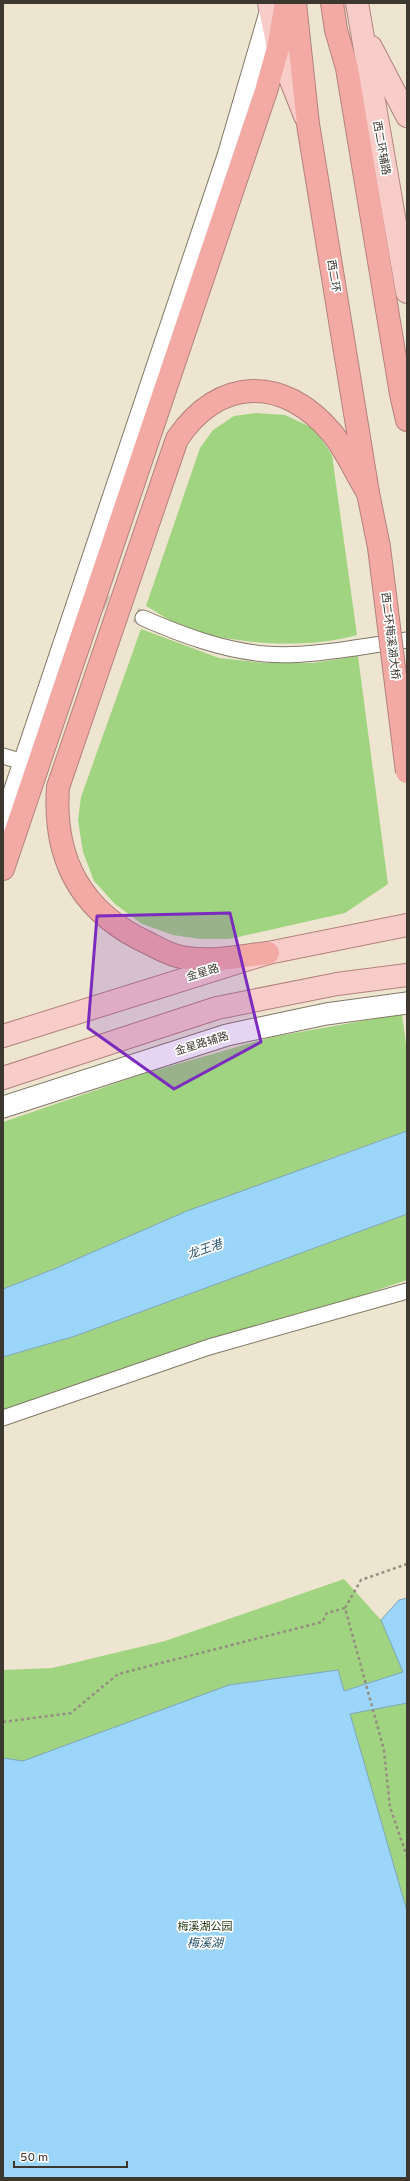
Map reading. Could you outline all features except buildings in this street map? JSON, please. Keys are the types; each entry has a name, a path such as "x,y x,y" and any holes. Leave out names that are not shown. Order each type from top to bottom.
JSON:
{"highway":[{"name":"西二环","path":"295,3 308,124 368,493 379,547"},
{"path":"332,3 336,30 347,68 401,394 407,420"},
{"path":"3,868 261,106 278,48 274,5"},
{"path":"268,953 206,960 179,957 128,934 104,916 77,884 67,863 59,835 57,812 58,787 177,439 189,421 209,406 228,396 246,391 262,391 281,395 314,414 332,434 368,493"},
{"name":"西二环梅溪湖大桥","path":"379,547 407,772"}],"main road":[{"name":"西二环辅路","path":"357,3 407,292"},
{"path":"360,24 407,116"},
{"path":"278,48 308,124"},
{"name":"金星路","path":"3,1036 268,953 407,925"},
{"path":"3,1078 218,1008 337,984 407,975"}],"street":[{"path":"3,825 23,762 87,596 228,156 274,5"},
{"path":"360,24 407,99"},
{"path":"143,618 187,637 232,650 266,654 298,654 407,640"},
{"path":"3,756 23,762"},
{"name":"金星路辅路","path":"3,1107 227,1035 326,1014 407,1003"},
{"path":"3,1418 209,1347 407,1291"}],"path":[{"path":"3,1722 71,1713 118,1674 322,1622 327,1613 345,1608 361,1580 407,1564"},
{"path":"345,1608 384,1750 390,1807 407,1856"}],"highlighted area":[{"path":"230,913 261,1042 174,1089 88,1028 97,916"}],"green space":[{"path":"256,413 285,415 315,429 332,455 357,635 317,642 295,643 251,642 229,639 183,627 146,606 200,448 213,430 234,416"},
{"path":"141,629 219,658 264,663 313,663 358,656 388,884 345,913 229,939 200,939 173,935 142,924 115,904 94,881 83,852 78,820 81,797"},
{"path":"402,1014 407,1052 407,1131 334,1157 3,1289 3,1122 146,1073 272,1037"},
{"path":"407,1214 407,1280 3,1418 3,1357 75,1336"},
{"name":"梅溪湖","path":"344,1579 381,1620 407,1677 407,2178 3,2178 3,1670 52,1668 165,1641"}],"water":[{"name":"龙王港","path":"407,1131 407,1214 75,1336 3,1357 3,1289 54,1269 187,1211"},
{"name":"梅溪湖","path":"407,1598 407,1703 350,1714 407,1911 407,2178 3,2178 3,1758 23,1761 229,1685 338,1670 344,1691 403,1672 381,1620 399,1600"}],"tunnel":[{"path":"93,598 143,618"}],"park label":[{"name":"梅溪湖公园","path":"205,1927"}]}
